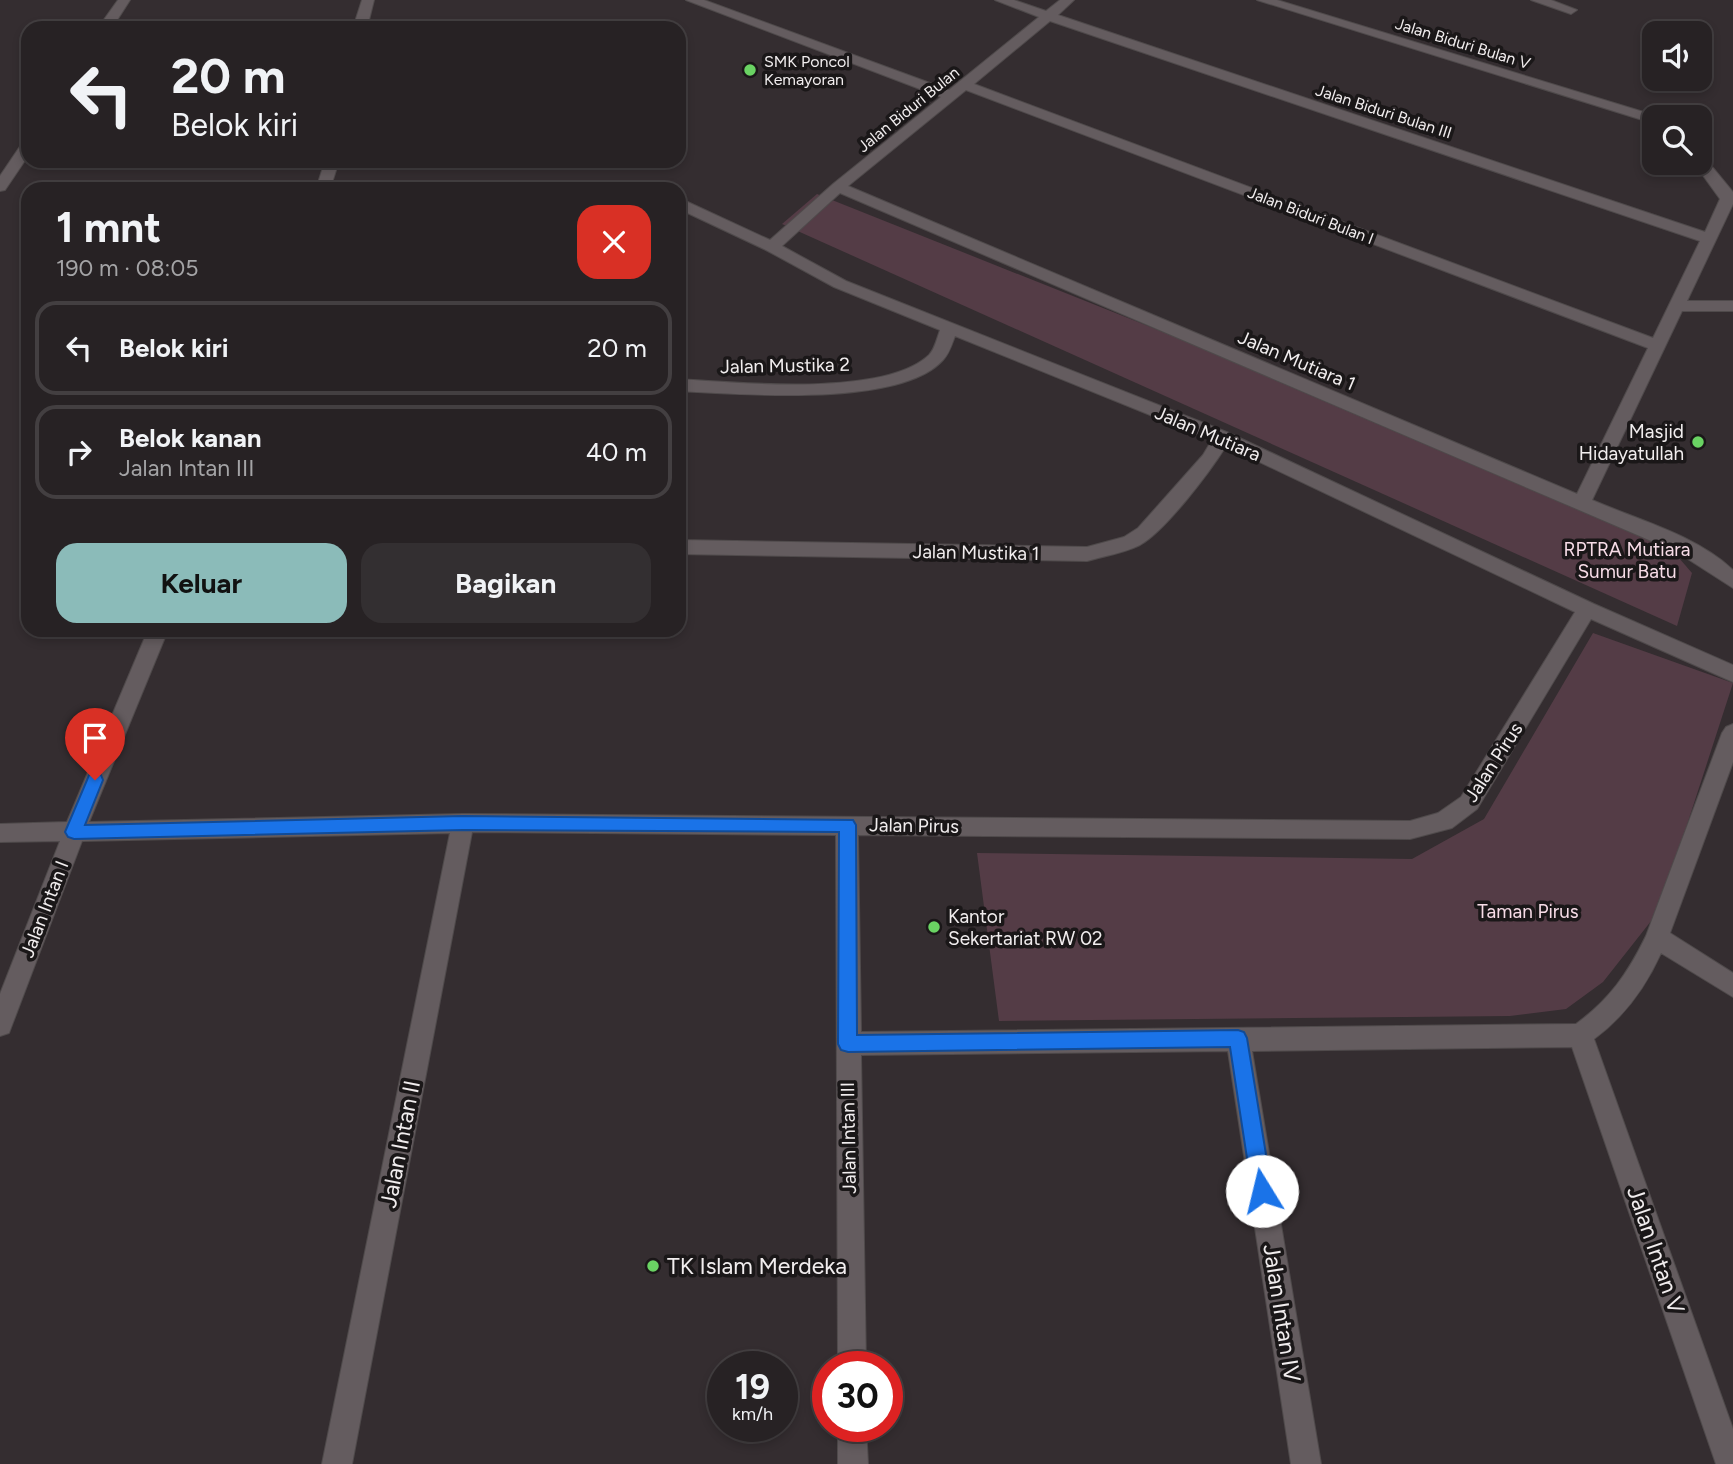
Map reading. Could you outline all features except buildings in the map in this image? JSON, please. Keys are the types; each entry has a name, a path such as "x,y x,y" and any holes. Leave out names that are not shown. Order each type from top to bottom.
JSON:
{"street":[{"path":"110,21 124,0"},
{"path":"362,21 368,0"},
{"path":"692,0 952,96"},
{"name":"Jalan Biduri Bulan III","path":"1001,0 1710,239"},
{"name":"Jalan Biduri Bulan","path":"772,247 838,187 1068,0"},
{"name":"Jalan Biduri Bulan V","path":"1263,0 1642,115"},
{"path":"1536,0 1571,10"},
{"name":"Jalan Biduri Bulan I","path":"965,85 1657,346"},
{"path":"0,187 21,156"},
{"path":"1581,504 1728,199 1711,175"},
{"name":"Jalan Mutiara 1","path":"838,187 1684,547 1719,568 1733,581"},
{"name":"Jalan Mutiara","path":"686,206 772,247 840,284 1223,437 1587,609 1733,674"},
{"path":"1675,306 1733,306"},
{"name":"Jalan Mustika 2","path":"686,385 821,388 876,382 898,377 936,358 950,327"},
{"name":"Jalan Mustika 1","path":"686,547 1087,554 1130,542 1145,533 1209,459 1223,437"},
{"name":"Jalan Pirus","path":"0,833 463,823 1410,830 1444,821 1469,803 1587,609"},
{"name":"Jalan Intan I","path":"0,1025 74,832 155,637"},
{"path":"848,1044 1580,1035 1609,1014 1639,975 1657,937 1733,733"},
{"name":"Jalan Intan II","path":"337,1464 463,823"},
{"name":"Jalan Intan III","path":"848,825 852,1351"},
{"path":"1657,937 1733,986"},
{"name":"Jalan Intan V","path":"1580,1035 1731,1464"},
{"name":"Jalan Intan IV","path":"1238,1038 1306,1464"},
{"path":"852,1442 853,1464"}],"green space":[{"name":"RPTRA Mutiara Sumur Batu","path":"817,194 1652,527 1692,573 1677,626 782,224"},
{"name":"Taman Pirus","path":"1593,633 1733,683 1659,911 1603,982 1566,1009 1510,1016 999,1021 977,853 1412,859 1484,819"}],"place":[{"name":"SMK Poncol Kemayoran","path":"750,70"},
{"name":"Masjid Hidayatullah","path":"1698,442"},
{"name":"Kantor Sekertariat RW 02","path":"934,927"},
{"name":"TK Islam Merdeka","path":"653,1266"}],"route":[{"path":"95,780 74,832 463,823 848,825 848,1044 1238,1038 1262,1191"}]}
